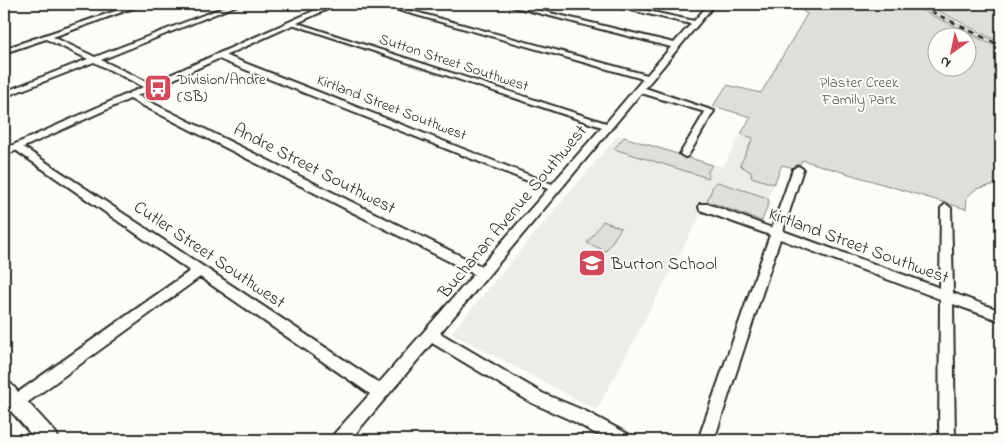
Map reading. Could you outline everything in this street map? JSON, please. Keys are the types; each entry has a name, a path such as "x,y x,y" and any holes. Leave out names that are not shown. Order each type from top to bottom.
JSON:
{"main road":[{"path":"4,153 335,4"},
{"path":"9,397 49,440"}],"street":[{"path":"4,51 141,4"},
{"path":"4,95 237,4"},
{"path":"304,4 323,10"},
{"path":"380,4 648,78"},
{"path":"506,4 676,46"},
{"path":"608,4 695,23"},
{"name":"Buchanan Avenue Southwest","path":"340,440 712,4"},
{"name":"Sutton Street Southwest","path":"292,23 607,126"},
{"path":"46,36 151,87"},
{"name":"Kirtland Street Southwest","path":"219,56 554,188"},
{"path":"638,89 710,111 685,154"},
{"name":"Andre Street Southwest","path":"130,96 482,272"},
{"name":"Cutler Street Southwest","path":"18,147 381,393"},
{"path":"706,440 798,170"},
{"name":"Kirtland Street Southwest","path":"704,207 1001,316"},
{"path":"946,208 947,440"},
{"path":"9,397 200,270"},
{"path":"431,335 537,398 579,416 622,440"}],"shaded area":[{"name":"Burton School","path":"741,134 770,143 782,165 768,198 769,202 762,221 707,202 597,410 451,333 618,135 723,167"}],"green space":[{"name":"Plaster Creek Family Park","path":"808,4 909,4 958,28 928,28 928,78 978,78 978,38 1001,49 1001,183 976,189 967,197 966,209 802,160 798,169 782,165 774,184 751,177 752,173 740,165 753,138 741,134 751,117 713,106 727,85 761,93 807,14 801,10"},
{"path":"925,4 1001,4 1001,43 978,31 978,28 972,28"},
{"path":"624,137 712,165 708,171 708,178 614,149"},
{"path":"718,182 768,198 769,202 762,221 707,201 714,184"},
{"path":"603,221 621,228 606,251 587,243"}],"railway":[{"path":"916,4 1001,46"}],"place":[{"name":"Division/Andre (SB)","path":"158,88"},
{"name":"Burton School","path":"592,263"}]}
